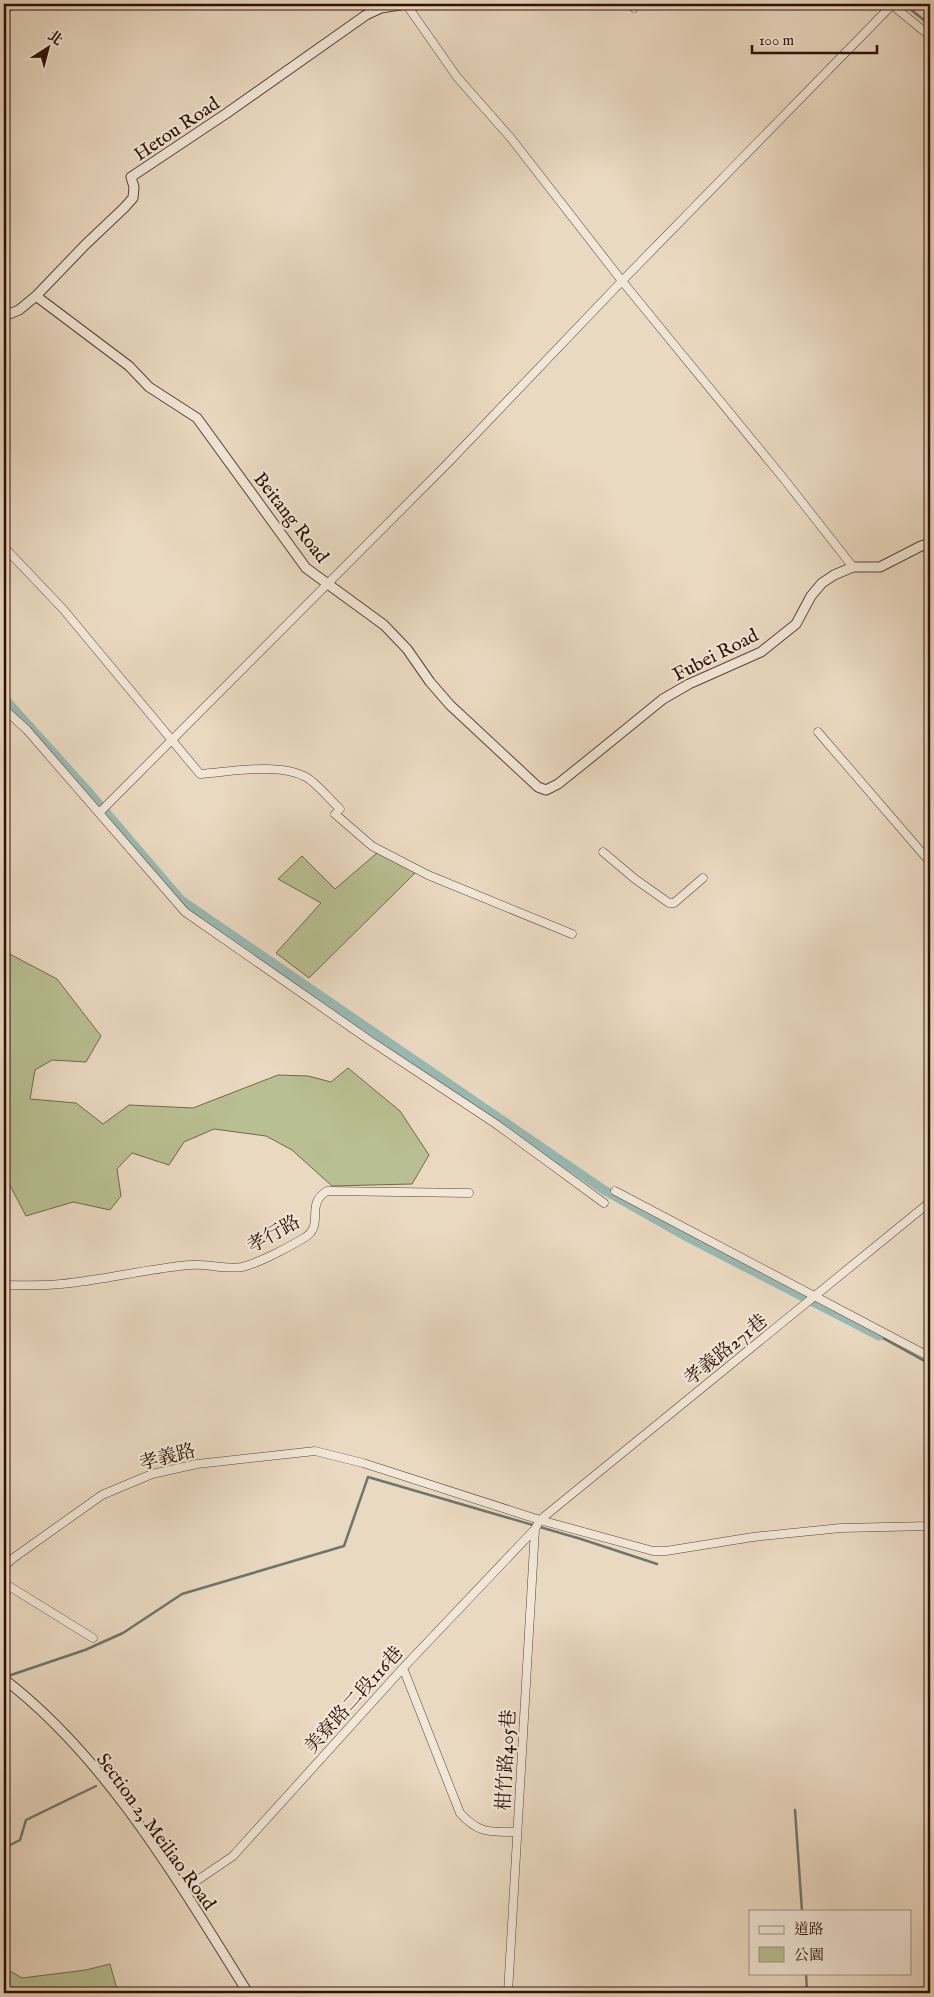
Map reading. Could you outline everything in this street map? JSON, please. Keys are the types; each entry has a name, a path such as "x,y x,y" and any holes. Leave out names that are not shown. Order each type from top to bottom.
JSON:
{"street":[{"path":"4,12 11,4"},
{"path":"406,4 457,77 510,137 622,281 784,479 853,567"},
{"name":"Hetou Road","path":"4,316 19,310 36,296 133,198 134,187 131,177 227,113 366,15 381,8 406,4"},
{"path":"99,813 327,582 447,464 622,281 892,5 930,36"},
{"name":"Beitang Road","path":"36,296 129,366 149,387 197,418 306,568 384,625 407,649 430,682 450,705 538,787 546,790 558,784 588,760"},
{"name":"Fubei Road","path":"588,760 663,699 689,684 761,652 796,624 811,596 822,583 834,575 853,567 880,567 930,543"},
{"path":"4,547 63,609 200,774 279,769 308,778 337,812 372,846 428,875 572,934"},
{"path":"4,709 27,730 185,912 369,1040 496,1124 604,1203"},
{"path":"818,732 930,862"},
{"path":"603,852 635,879 669,903 674,903 703,878"},
{"name":"孝行路","path":"4,1285 60,1284 190,1264 240,1268 253,1264 306,1237 314,1230 316,1202 327,1191 469,1194"},
{"path":"615,1191 930,1357"},
{"name":"孝義路271巷","path":"540,1520 930,1202"},
{"name":"孝義路","path":"4,1567 12,1559 102,1495 152,1474 197,1464 315,1451 363,1463 540,1520 653,1551 666,1551 753,1537 841,1528 930,1526"},
{"name":"美寮路二段116巷","path":"183,1890 233,1856 403,1668 535,1529 540,1520"},
{"name":"柑竹路405巷","path":"508,1993 535,1529"},
{"path":"4,1583 93,1638"},
{"path":"403,1668 460,1812 478,1829 491,1832 517,1832"},
{"name":"Section 2, Meiliao Road","path":"4,1679 27,1697 96,1769 117,1795 183,1890 248,1993"}],"green space":[{"path":"377,853 417,871 309,978 276,953 321,903 278,879 302,856 335,889"},
{"path":"4,951 57,979 101,1036 86,1062 52,1060 35,1070 30,1099 76,1103 103,1124 129,1105 193,1108 278,1075 308,1076 331,1082 348,1068 400,1111 429,1155 412,1184 332,1186 292,1150 266,1136 214,1129 184,1142 169,1165 132,1153 117,1169 121,1196 110,1210 73,1202 26,1216 4,1174"},
{"path":"110,1964 118,1993 4,1993 4,1973 10,1971 22,1978 86,1970"}],"waterway":[{"path":"904,4 930,25"},
{"path":"4,698 87,790 181,900 604,1190 687,1237 879,1336"},
{"path":"879,1336 930,1364"},
{"path":"5,1677 85,1650 123,1633 182,1594 344,1546 368,1477 581,1539 657,1564"},
{"path":"4,1848 20,1840 26,1820 96,1786"},
{"path":"795,1810 802,1910"},
{"path":"806,1974 807,1993"}]}
